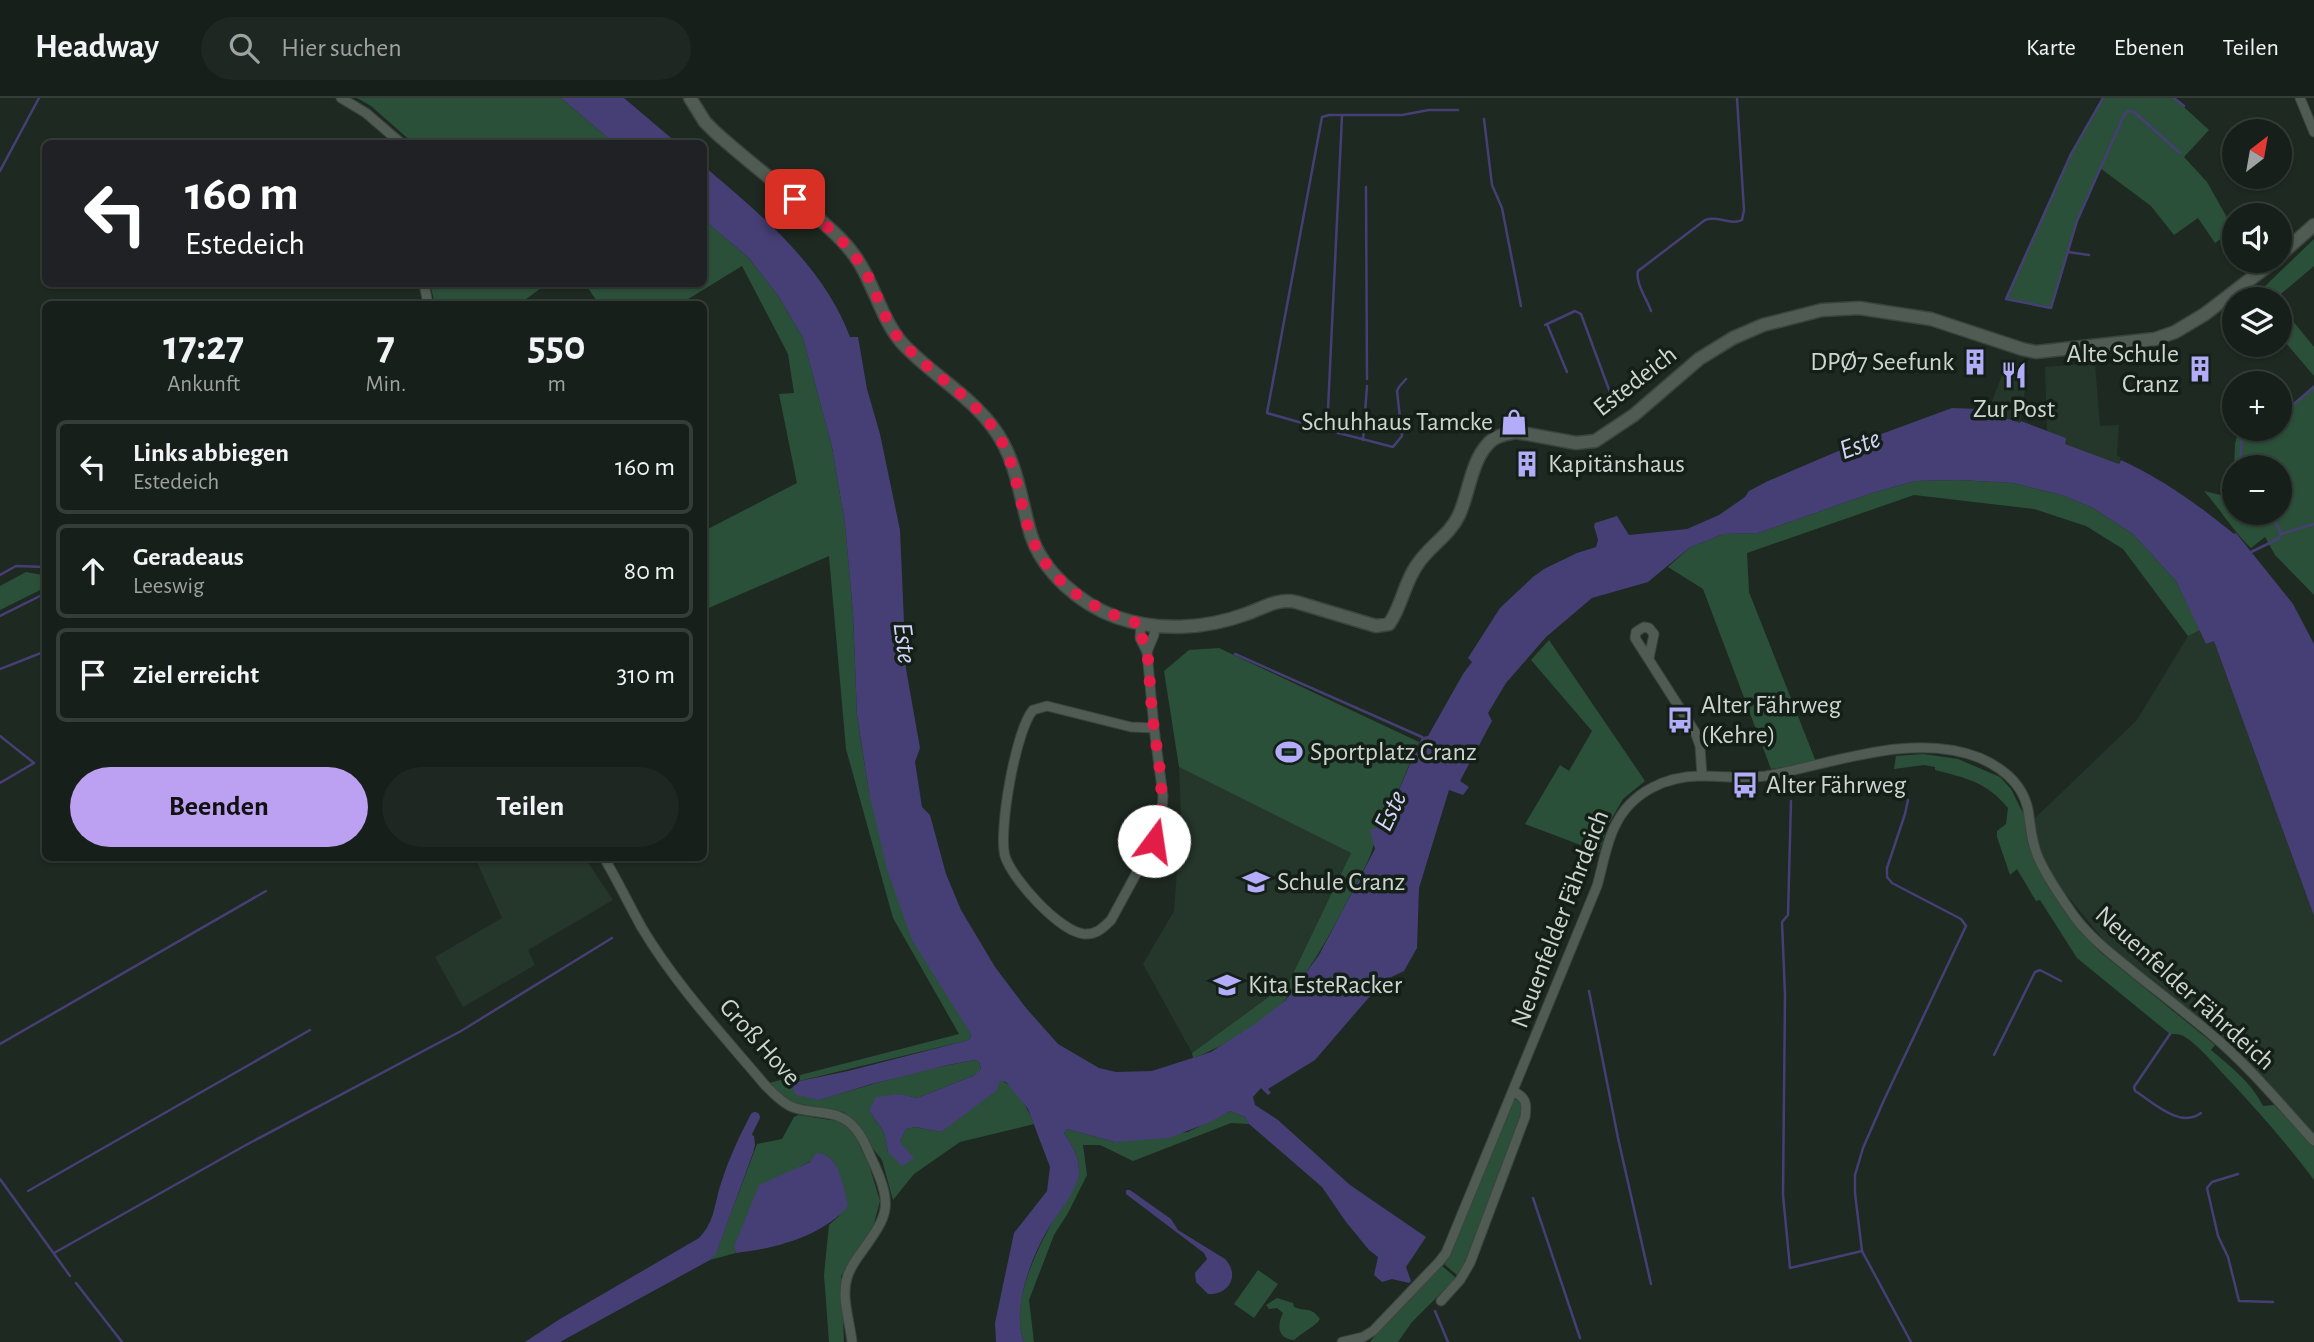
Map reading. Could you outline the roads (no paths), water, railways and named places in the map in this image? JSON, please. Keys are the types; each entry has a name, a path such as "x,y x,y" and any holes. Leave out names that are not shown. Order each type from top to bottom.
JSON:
{"street":[{"path":"341,98 366,113 397,140"},
{"name":"Estedeich","path":"690,98 705,122 715,132 841,239 865,272 885,317 902,342 963,396 992,427 1010,460 1032,537 1044,560 1068,587 1090,604 1110,614 1155,626 1206,625 1283,600 1376,626 1389,624 1415,567 1424,554 1449,531 1457,518 1480,455 1491,440 1516,432 1576,443 1595,441 1634,415 1699,359 1733,338 1763,325 1822,310 1859,308 1931,319 2036,352 2155,339 2175,332 2205,314 2258,273"},
{"path":"2300,98 2314,132"},
{"path":"2292,244 2314,225"},
{"path":"1141,624 1140,638 1147,652 1163,796 1161,818 1154,841 1111,920 1095,933 1078,933 1064,925 1017,880 1005,856 1003,824 1023,727 1033,710 1047,706 1131,727 1154,728"},
{"path":"1147,652 1153,640 1155,626"},
{"path":"1649,659 1695,732 1700,746 1702,776"},
{"name":"Neuenfelder Fährdeich","path":"1342,1342 1363,1337 1373,1331 1440,1262 1452,1241 1597,886 1615,826 1626,808 1656,785 1678,778 1702,776 1742,779 1766,776 1910,747 1936,747 1962,752 2001,769 2024,797 2031,838 2043,869 2083,927 2104,948 2239,1059 2314,1141"},
{"name":"Groß Hove","path":"606,861 656,948 765,1085 792,1107 831,1114 846,1120 865,1143 880,1179 886,1206 880,1226 853,1264 846,1279 845,1291 852,1342"},
{"path":"1441,1301 1460,1280 1470,1263 1525,1117 1527,1104 1522,1095 1514,1092"}],"water":[{"path":"561,98 624,98 673,140 610,140"},
{"name":"Este","path":"707,169 768,223 807,264 824,287 850,337 858,337 867,389 880,434 900,530 906,669 920,748 915,762 922,807 930,815 946,874 961,910 995,967 1058,1044 1099,1068 1116,1072 1152,1071 1211,1052 1286,1000 1319,955 1375,849 1370,830 1378,827 1387,817 1422,737 1428,736 1472,662 1468,658 1500,608 1544,569 1596,547 1598,540 1595,523 1617,516 1629,535 1687,529 1719,515 1745,497 1749,491 1768,481 1857,443 1952,408 1979,409 2020,423 2021,421 2066,438 2065,444 2119,464 2121,460 2166,484 2236,533 2293,604 2314,644 2314,916 2214,641 2206,644 2176,581 2133,534 2093,508 2062,495 2013,483 1915,481 1872,493 1758,533 1723,534 1689,548 1648,582 1592,598 1546,637 1506,683 1488,713 1492,721 1460,781 1469,787 1463,795 1449,790 1419,888 1417,948 1404,971 1383,981 1315,1060 1268,1089 1271,1093 1268,1095 1261,1088 1253,1097 1255,1105 1278,1120 1350,1185 1426,1237 1406,1267 1411,1281 1409,1283 1392,1279 1382,1282 1374,1275 1378,1257 1346,1222 1322,1187 1249,1124 1245,1117 1230,1111 1169,1138 1115,1142 1067,1129 1064,1133 1077,1157 1079,1173 1075,1187 1035,1254 1025,1284 1020,1315 1024,1342 996,1342 995,1323 1014,1233 1047,1191 1050,1167 1028,1109 1006,1082 1000,1081 996,1091 941,1132 915,1127 906,1129 900,1142 914,1158 902,1166 888,1152 884,1132 869,1111 876,1097 900,1094 917,1098 973,1076 981,1069 979,1062 975,1060 948,1065 820,1100 796,1095 790,1083 965,1041 970,1039 971,1034 912,940 887,869 869,792 857,715 853,613 845,524 832,447 803,338 779,297 749,258 707,223"},
{"path":"753,1115 755,1117 746,1132 754,1136 753,1153 716,1254 710,1260 560,1342 525,1342 699,1238 711,1220 732,1155"},
{"path":"816,1153 824,1154 835,1165 848,1206 812,1233 782,1244 736,1253 734,1247 759,1185 810,1162"},
{"path":"1126,1190 1130,1190 1171,1219 1178,1230 1225,1259 1232,1271 1227,1287 1208,1294 1196,1282 1195,1273 1207,1259 1204,1253 1126,1194"}],"waterway":[{"path":"0,171 39,98"},
{"path":"1651,311 1640,286 1638,271 1705,220 1742,220 1744,210 1737,98"},
{"path":"2103,98 2071,154 2006,299 2051,308 2077,221 2128,111 2134,112 2180,153"},
{"path":"2174,98 2184,106"},
{"path":"1327,430 1267,413 1322,117 1402,115 1429,110 1458,110"},
{"path":"1342,116 1327,430 1393,447 1402,436 1397,391 1406,379"},
{"path":"1484,119 1492,185 1502,208 1521,306"},
{"path":"1366,187 1367,379"},
{"path":"2068,252 2089,255"},
{"path":"1545,325 1575,311 1581,314 1611,395"},
{"path":"1547,324 1567,372"},
{"path":"1363,440 1367,386"},
{"path":"2292,406 2314,387"},
{"path":"2241,455 2242,441"},
{"path":"2251,552 2278,539 2281,534 2314,524"},
{"path":"2277,525 2281,534"},
{"path":"0,575 16,566 42,567"},
{"path":"0,616 42,595"},
{"path":"0,669 42,653"},
{"path":"1235,654 1422,737"},
{"path":"0,736 34,763 0,783"},
{"path":"1908,800 1887,868 1887,877 1892,883 1961,919 1966,926 1884,1100 1863,1148 1855,1175 1862,1251 1911,1342"},
{"path":"1791,801 1788,915 1782,922 1785,995 1783,1195 1790,1268 1862,1251"},
{"path":"0,1044 266,891"},
{"path":"54,1253 246,1145 461,1031 612,938"},
{"path":"1994,1055 2035,972 2040,970 2061,981"},
{"path":"1589,991 1651,1284"},
{"path":"28,1191 310,1030"},
{"path":"2170,1034 2134,1087 2135,1091 2176,1116 2193,1117 2201,1113"},
{"path":"744,1139 755,1117"},
{"path":"2238,1174 2212,1182 2207,1188 2218,1236 2228,1257 2239,1301 2273,1302"},
{"path":"0,1179 70,1276"},
{"path":"1533,1198 1580,1338"},
{"path":"76,1283 122,1342"},
{"path":"1435,1311 1448,1342"}],"place":[{"name":"DPØ7 Seefunk","path":"1975,362"},
{"name":"Alte Schule Cranz","path":"2200,369"},
{"name":"Zur Post","path":"2014,375"},
{"name":"Schuhhaus Tamcke","path":"1514,422"},
{"name":"Kapitänshaus","path":"1527,464"},
{"name":"Alter Fährweg (Kehre)","path":"1680,720"},
{"name":"Sportplatz Cranz","path":"1289,752"},
{"name":"Alter Fährweg","path":"1745,785"},
{"name":"Schule Cranz","path":"1256,882"},
{"name":"Kita EsteRacker","path":"1227,985"}]}
